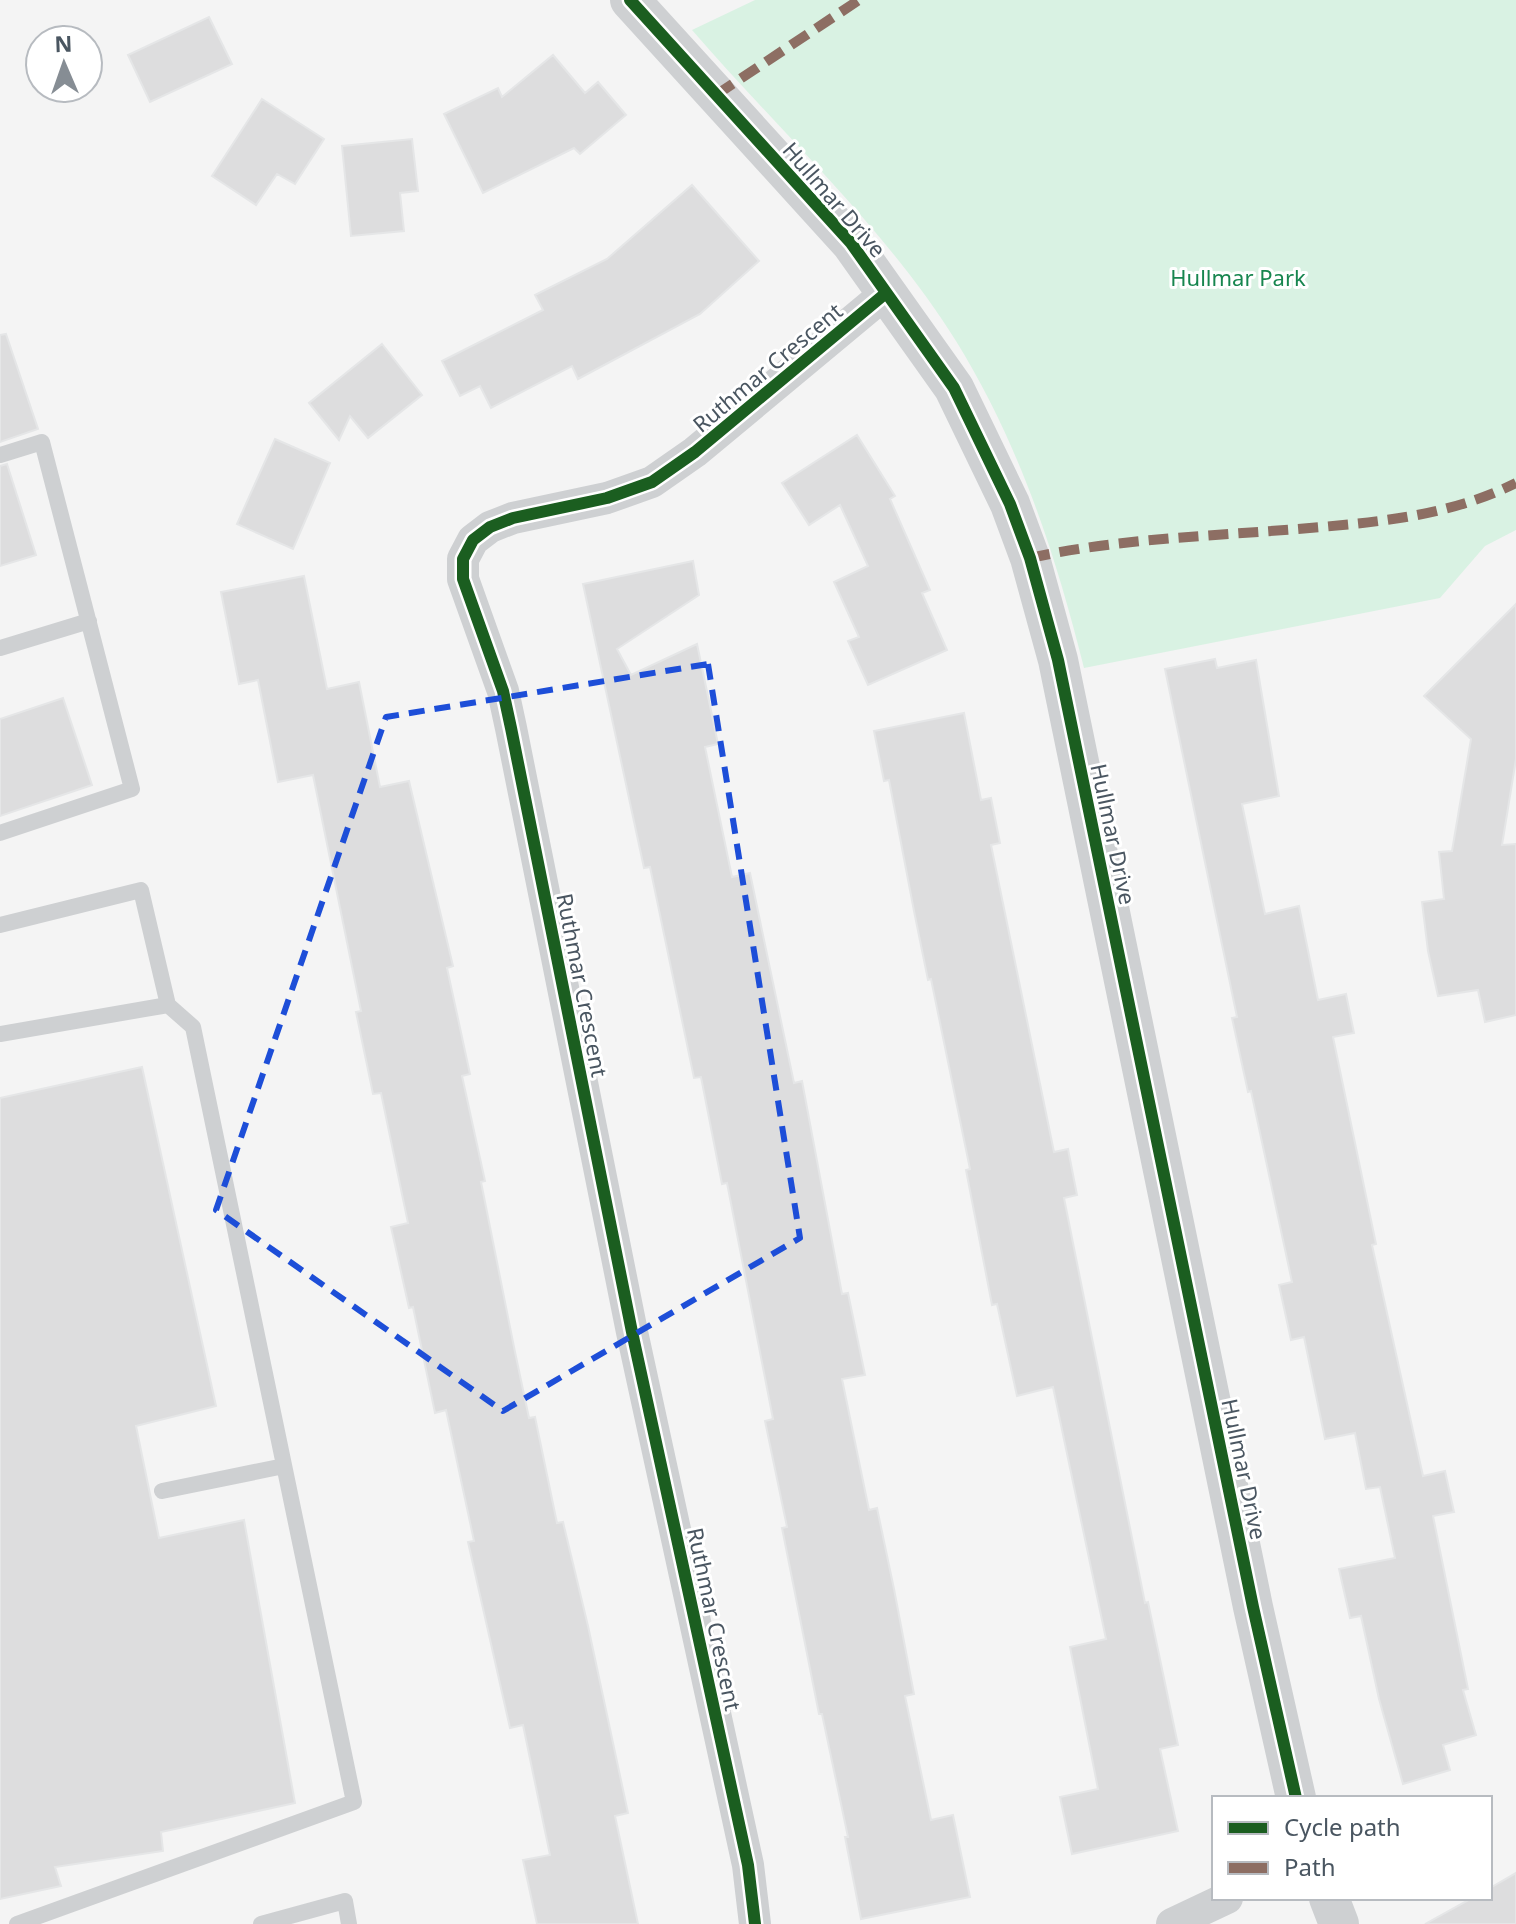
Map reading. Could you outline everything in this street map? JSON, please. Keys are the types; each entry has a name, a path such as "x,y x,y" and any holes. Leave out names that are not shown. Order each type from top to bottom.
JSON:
{"street":[{"name":"Hullmar Drive","path":"630,0 851,243 954,388 984,446 1030,558 1046,616 1296,1796"},
{"name":"Ruthmar Crescent","path":"755,1924 748,1865 632,1332 511,728 503,691 463,579 463,559 473,540 490,527 513,518 607,498 652,482 695,452 886,293"},
{"path":"1172,1924 1223,1900"},
{"path":"1330,1900 1339,1924"}],"lane":[{"path":"0,455 42,442 132,789 0,833"},
{"path":"0,648 89,621"},
{"path":"0,925 141,890 168,1005 193,1027 354,1802 17,1924"},
{"path":"0,1034 168,1005"},
{"path":"162,1491 284,1466"},
{"path":"261,1924 345,1901 349,1924"}],"highlighted area":[{"path":"708,664 800,1238 503,1411 216,1210 386,717"}],"green space":[{"name":"Hullmar Park","path":"755,0 1516,0 1516,530 1485,546 1440,598 1084,668 1061,582 1033,499 998,419 956,341 928,299 864,219 692,30"}],"building":[{"path":"209,17 232,64 150,102 128,55"},
{"path":"553,55 585,93 598,82 626,115 580,154 574,148 483,193 444,114 498,88 502,97"},
{"path":"262,99 324,139 295,184 277,174 256,205 212,176"},
{"path":"412,139 418,191 400,193 404,231 351,236 342,146"},
{"path":"692,185 759,261 700,314 578,379 572,366 491,408 480,386 460,396 442,361 543,310 535,295 607,259"},
{"path":"6,334 38,429 0,442 0,335"},
{"path":"382,344 422,395 368,438 350,416 339,440 309,403"},
{"path":"857,435 895,496 890,499 930,590 922,593 947,650 868,685 848,641 859,637 834,582 868,566 840,505 809,525 782,483"},
{"path":"275,439 330,463 293,549 237,524"},
{"path":"7,464 36,555 0,566 0,466"},
{"path":"693,561 699,595 617,649 631,675 697,644 718,744 705,747 732,877 750,873 794,1083 802,1081 842,1294 848,1293 865,1375 842,1379 869,1510 877,1508 894,1589 914,1694 905,1696 931,1820 953,1815 970,1897 861,1919 845,1837 848,1837 822,1714 819,1714 782,1528 787,1527 765,1421 773,1419 727,1183 722,1184 701,1077 694,1078 650,867 644,868 583,584"},
{"path":"304,576 327,689 359,682 380,787 409,781 453,966 447,968 470,1074 462,1076 529,1418 535,1417 557,1523 563,1522 628,1813 615,1816 638,1924 537,1924 523,1860 550,1855 523,1725 510,1728 468,1542 474,1541 446,1410 435,1413 413,1307 409,1308 391,1227 408,1223 381,1093 373,1094 356,1012 361,1011 313,775 278,782 258,680 239,684 221,592"},
{"path":"1516,604 1516,759 1502,845 1516,844 1516,1015 1485,1022 1478,990 1438,996 1428,951 1422,902 1444,899 1439,852 1452,851 1471,739 1424,696"},
{"path":"1215,659 1217,668 1256,660 1279,796 1242,804 1265,914 1299,906 1318,1000 1346,994 1354,1033 1333,1037 1376,1244 1372,1245 1423,1476 1445,1471 1454,1512 1433,1516 1468,1689 1463,1690 1476,1735 1443,1745 1450,1770 1403,1784 1379,1699 1361,1616 1350,1618 1339,1569 1395,1558 1380,1487 1366,1489 1355,1433 1325,1439 1304,1337 1291,1340 1279,1285 1292,1282 1232,1018 1237,1017 1165,669"},
{"path":"63,698 92,785 0,816 0,719"},
{"path":"964,713 981,800 991,798 1000,843 991,845 1054,1152 1068,1149 1077,1195 1064,1198 1145,1603 1148,1602 1178,1745 1160,1749 1178,1831 1072,1854 1060,1797 1098,1789 1070,1647 1106,1639 1053,1387 1017,1396 997,1304 992,1305 966,1170 970,1169 931,979 928,980 889,780 884,781 874,731"},
{"path":"142,1067 216,1406 136,1426 159,1538 244,1520 295,1803 161,1832 163,1851 55,1867 61,1886 0,1899 0,1098"},
{"path":"1516,1873 1516,1924 1425,1924 1468,1900 1492,1900 1492,1887"}],"marked path":[{"path":"716,95 859,0"},
{"path":"1030,558 1138,541 1396,519 1469,502 1516,483"}],"cycle path":[{"path":"630,0 851,243 954,388 1010,504 1030,558 1058,660 1253,1607 1296,1796"},
{"path":"755,1924 748,1865 632,1332 511,728 503,691 463,579 463,559 473,540 490,527 513,518 607,498 652,482 695,452 886,293"}]}
